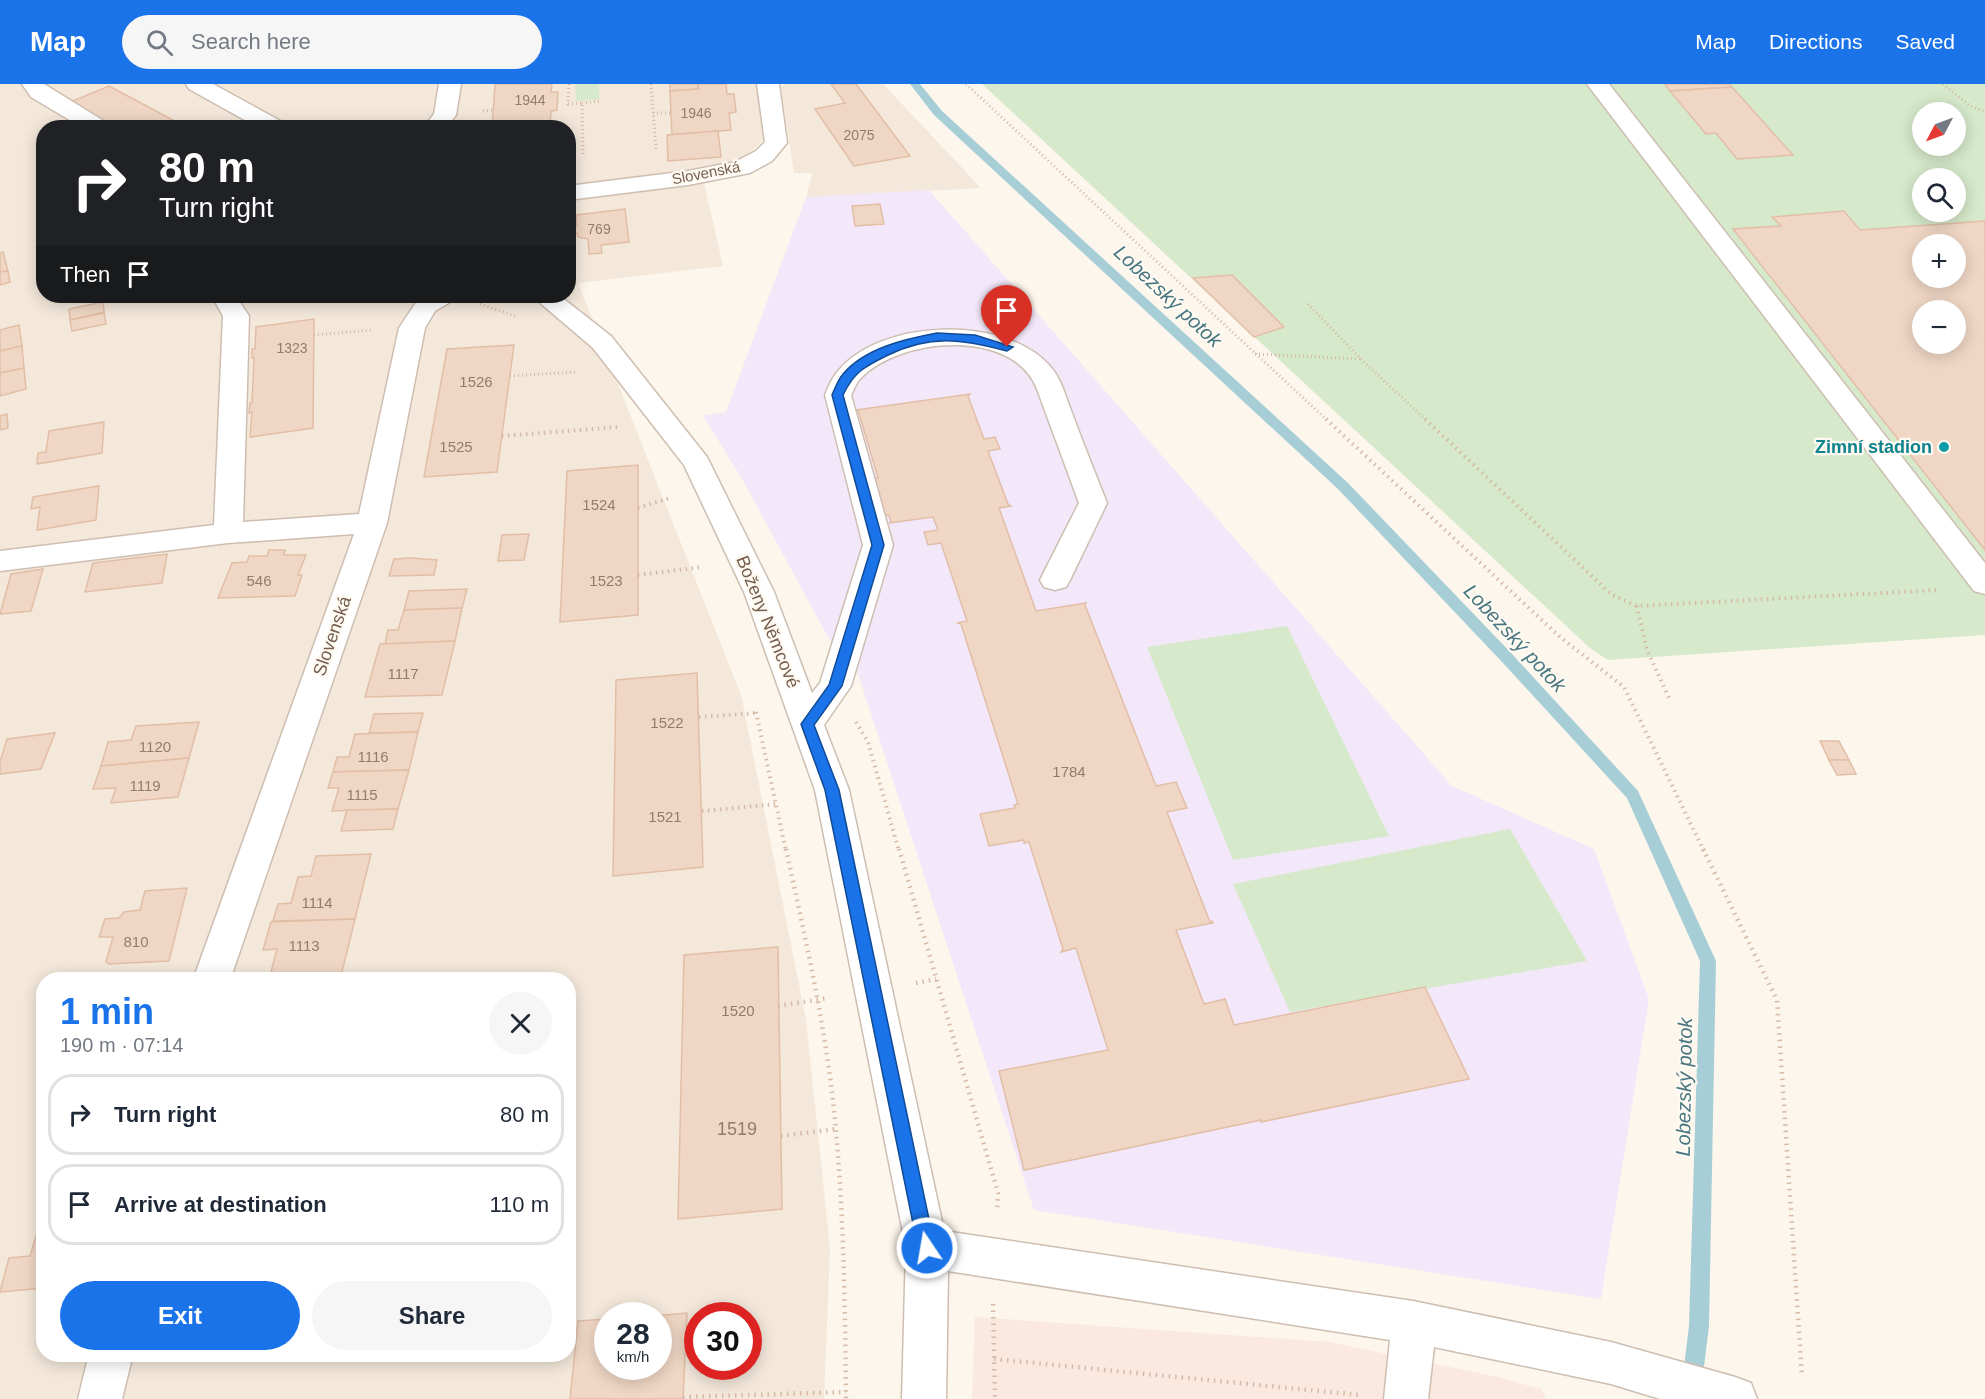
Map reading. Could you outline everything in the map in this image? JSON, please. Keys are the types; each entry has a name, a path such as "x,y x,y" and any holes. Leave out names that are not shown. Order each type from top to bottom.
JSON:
{"street":[{"path":"33,84 39,92 86,120"},
{"path":"197,84 256,120"},
{"path":"441,120 445,115 450,84"},
{"name":"Slovenská","path":"576,193 688,178 742,168 750,164 764,156 776,143 768,84"},
{"path":"1598,84 1985,584"},
{"path":"228,303 236,316 228,533"},
{"name":"Slovenská","path":"214,972 372,523 412,328 426,306 431,303"},
{"name":"Boženy Němcové","path":"535,308 602,342 698,463 759,592 832,790 927,1248 924,1399"},
{"path":"807,724 835,686 878,545 838,395 847,377 861,364 879,353 905,342 937,337 975,338 1007,347 1024,356 1039,369 1051,388 1093,503 1055,580"},
{"path":"0,561 228,533 372,523"},
{"path":"927,1248 1413,1322 1611,1363 1735,1399"},
{"path":"1406,1399 1413,1322"},
{"path":"100,1399 109,1362"}],"path":[{"path":"569,84 568,104 600,101"},
{"path":"651,84 656,154"},
{"path":"966,84 1560,637 1624,687 1777,1000 1802,1377"},
{"path":"1943,84 1970,105 1985,112"},
{"path":"582,103 583,161"},
{"path":"653,113 671,112"},
{"path":"475,304 492,307 535,308"},
{"path":"1308,304 1362,360 1612,595 1637,606 1950,589"},
{"path":"314,335 379,330"},
{"path":"1254,354 1362,360"},
{"path":"510,376 587,372"},
{"path":"502,436 629,426"},
{"path":"665,488 675,505"},
{"path":"638,508 671,498"},
{"path":"698,557 706,576"},
{"path":"638,575 702,567"},
{"path":"1637,606 1647,650 1670,700"},
{"path":"752,702 777,804 818,999 836,1129 844,1252 846,1399"},
{"path":"699,717 756,713"},
{"path":"702,811 777,804"},
{"path":"778,1006 818,999"},
{"path":"781,1136 836,1129"},
{"path":"994,1359 1363,1395"},
{"path":"683,1397 846,1392"}],"shaded area":[{"path":"0,84 759,84 767,136 750,153 704,183 723,266 578,283 741,695 806,1020 830,1248 824,1399 0,1399"},
{"path":"785,84 883,84 981,188 806,198 812,173 794,173 781,87"},
{"path":"929,190 1452,786 1594,849 1649,999 1601,1299 1034,1210 857,671 835,650 741,477 703,416 726,412 806,197"},
{"path":"975,1317 1329,1342 1498,1377 1541,1389 1546,1399 972,1399"}],"green space":[{"path":"575,84 599,84 599,99 576,101"},
{"path":"982,84 1985,84 1985,635 1608,660 1591,649"},
{"path":"1287,626 1389,836 1233,860 1147,647"},
{"path":"1510,829 1587,961 1290,1012 1233,884"}],"building":[{"path":"495,84 552,84 551,92 558,92 557,110 551,111 550,120 493,120"},
{"path":"670,84 698,84 698,89 670,91"},
{"path":"698,84 726,84 727,94 734,94 736,112 729,113 731,130 672,135 670,91 699,89"},
{"path":"831,84 856,84 910,156 854,166 815,109 845,103"},
{"path":"1665,84 1730,84 1732,87 1670,91"},
{"path":"109,86 173,120 101,120 70,102"},
{"path":"1732,87 1793,155 1737,159 1716,133 1706,134 1670,91"},
{"path":"718,131 721,157 668,161 667,135"},
{"path":"880,204 884,224 855,226 852,206"},
{"path":"625,209 629,242 601,245 602,253 589,254 588,239 578,237 576,233 576,215"},
{"name":"Zimní stadion","path":"1844,211 1860,230 1985,221 1985,550 1733,229 1781,226 1772,217"},
{"path":"3,252 8,271 0,272 0,253"},
{"path":"8,271 10,282 0,285 0,272"},
{"path":"1232,275 1284,327 1254,337 1193,278"},
{"path":"103,303 104,312 70,320 69,309"},
{"path":"104,313 106,324 72,331 70,320"},
{"path":"314,319 313,428 250,437 252,412 249,413 250,403 252,403 254,358 252,358 252,349 255,349 256,327"},
{"path":"19,325 22,346 0,351 0,330"},
{"path":"514,345 497,472 424,477 447,349"},
{"path":"22,346 24,368 0,373 0,351"},
{"path":"24,368 26,389 0,396 0,373"},
{"path":"970,394 968,396 984,439 995,437 1000,449 988,451 1008,504 1011,506 999,508 1036,611 1086,603 1156,786 1176,782 1187,808 1167,812 1210,922 1213,923 1176,930 1204,1004 1225,999 1234,1025 1425,987 1469,1079 1024,1170 999,1071 1108,1050 1076,948 1061,952 1063,949 1029,842 1024,843 1024,840 989,846 980,814 1015,808 1014,805 1018,804 961,624 957,623 967,621 941,543 928,545 924,532 938,530 933,517 889,523 891,522 889,515 883,516 869,480 878,478 858,410 856,410"},
{"path":"7,414 8,428 0,430 0,416"},
{"path":"104,422 102,453 37,464 38,453 46,452 49,431"},
{"path":"638,465 638,615 560,622 567,471"},
{"path":"99,486 96,520 37,530 40,507 31,509 33,497"},
{"path":"529,534 524,560 498,561 502,535"},
{"path":"269,550 285,550 284,555 306,555 298,575 302,575 295,596 218,598 232,563 247,562 249,556 267,556"},
{"path":"167,554 162,583 85,592 93,563"},
{"path":"394,559 437,560 434,575 389,576"},
{"path":"43,569 31,611 0,614 11,574"},
{"path":"467,589 462,608 404,610 409,591"},
{"path":"462,608 455,641 385,644 388,630 398,630 404,610"},
{"path":"455,641 442,695 365,697 380,644"},
{"path":"697,673 703,867 613,876 616,680"},
{"path":"423,713 418,732 369,733 374,714"},
{"path":"199,722 189,758 101,766 108,742 131,740 136,726"},
{"path":"418,732 409,770 333,772 337,757 349,757 355,734"},
{"path":"55,733 41,769 0,774 0,762 7,739"},
{"path":"1820,741 1839,741 1849,760 1829,760"},
{"path":"189,758 178,797 111,803 116,788 93,789 101,766"},
{"path":"1829,760 1849,760 1856,774 1837,775"},
{"path":"409,770 398,809 332,811 339,788 328,788 333,772"},
{"path":"398,809 393,829 341,831 347,810"},
{"path":"371,854 355,919 273,921 278,904 291,903 298,877 311,876 316,856"},
{"path":"187,888 169,961 109,964 106,962 113,937 99,937 105,919 119,918 124,912 140,910 145,891"},
{"path":"355,919 342,972 271,972 277,949 263,950 271,922"},
{"path":"778,947 782,1209 678,1219 684,955"},
{"path":"36,1236 36,1289 0,1292 9,1258 30,1256"},
{"path":"684,1313 683,1399 570,1399 574,1362 576,1362 578,1321 594,1320 594,1380 672,1380 672,1314"}],"waterway":[{"name":"Lobezský potok","path":"915,84 938,113 1343,486 1508,659 1633,795 1708,961 1699,1326 1690,1399"}],"place":[{"name":"Zimní stadion","path":"1944,447"}],"route":[{"path":"927,1248 832,790 807,724 835,686 878,545 838,395 847,377 861,364 879,353 905,342 937,337 975,338 1007,347"}]}
